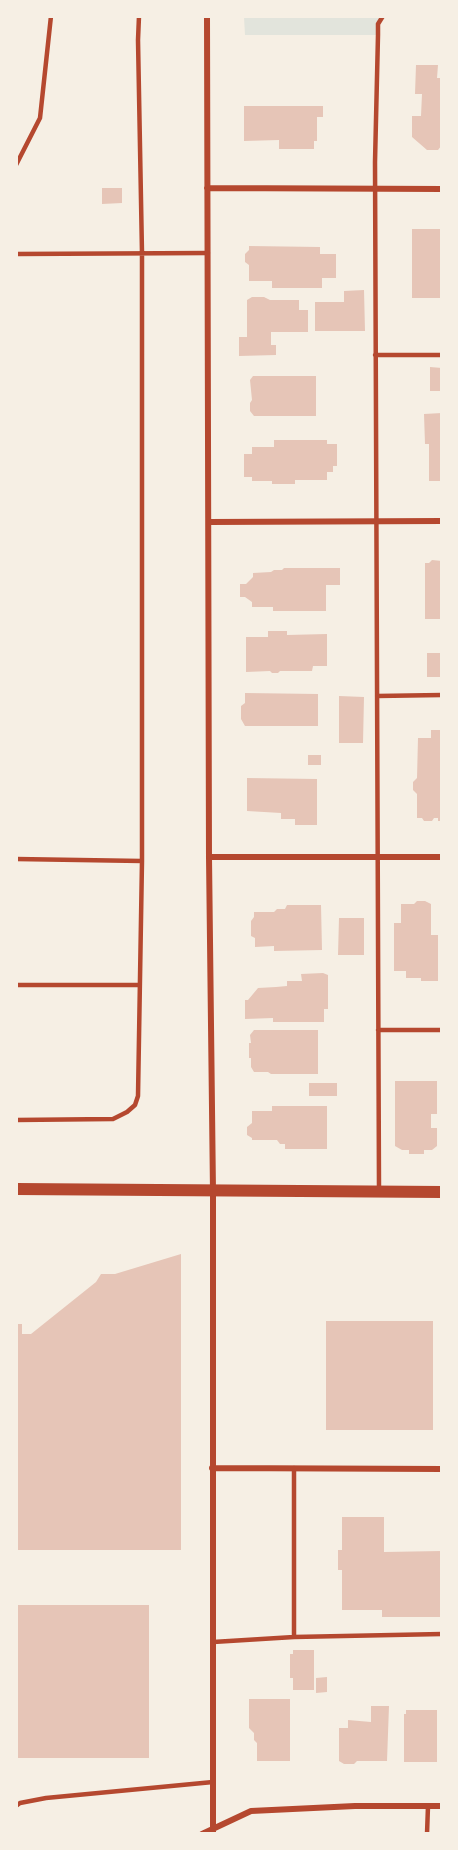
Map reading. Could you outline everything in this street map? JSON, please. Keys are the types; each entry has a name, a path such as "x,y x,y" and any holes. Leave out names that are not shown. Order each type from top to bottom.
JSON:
{"main road":[{"path":"16,1189 441,1192"}],"street":[{"path":"207,16 209,857 213,1192 213,1831"},
{"path":"207,189 441,189"},
{"path":"209,522 441,521"},
{"path":"209,857 441,857"},
{"path":"212,1468 441,1469"},
{"path":"202,1833 213,1831 251,1811 355,1806 441,1806"}],"lane":[{"path":"16,165 40,118 51,16"},
{"path":"16,1120 113,1119 135,1105 138,1096 142,861 142,253 139,16"},
{"path":"379,1192 375,189 378,24 383,16"},
{"path":"16,254 208,253"},
{"path":"375,355 441,355"},
{"path":"377,696 441,695"},
{"path":"16,859 142,861"},
{"path":"16,985 139,985"},
{"path":"378,1030 441,1030"},
{"path":"294,1468 294,1637"},
{"path":"213,1642 294,1637 441,1634"},
{"path":"16,1806 20,1803 46,1798 213,1782"},
{"path":"427,1833 428,1806"}],"shaded area":[{"path":"244,17 383,17 378,24 378,35 245,35"}],"building":[{"path":"416,65 438,65 437,78 442,78 442,145 438,150 427,150 412,137 412,116 421,116 422,94 415,94"},
{"path":"244,106 323,106 323,117 317,117 317,141 314,141 314,149 279,149 279,140 244,141"},
{"path":"102,188 122,188 122,203 102,204"},
{"path":"412,229 442,229 442,298 412,298"},
{"path":"249,246 320,247 320,254 336,254 336,278 322,278 322,288 272,288 272,281 249,281 249,265 245,262 245,254"},
{"path":"364,290 365,331 315,331 315,302 344,302 344,291"},
{"path":"252,297 264,297 270,300 299,300 299,310 308,310 308,332 271,332 271,345 276,345 276,355 239,356 239,337 247,337 247,300"},
{"path":"430,367 442,368 442,391 430,391"},
{"path":"253,376 316,376 316,416 254,416 250,411 252,400 250,380"},
{"path":"442,413 442,481 429,481 429,444 425,444 424,414"},
{"path":"274,440 327,440 327,444 337,444 337,466 333,466 333,472 327,472 327,480 295,480 295,484 272,484 272,481 252,481 252,477 244,477 244,454 252,454 252,447 274,447"},
{"path":"432,560 442,561 442,619 425,619 425,563"},
{"path":"284,568 340,568 340,585 326,585 326,611 273,611 273,607 252,607 252,602 245,597 240,597 240,584 246,584 253,577 253,573 271,572"},
{"path":"268,631 287,631 287,635 327,634 327,666 313,666 312,671 246,672 246,637 268,637"},
{"path":"427,653 442,653 442,677 427,677"},
{"path":"245,693 318,694 318,726 245,726 241,719 241,706 245,703"},
{"path":"339,696 364,697 363,743 339,743"},
{"path":"431,730 442,730 442,821 438,821 438,818 424,821 422,818 417,818 417,794 413,790 413,782 417,778 418,738 431,738"},
{"path":"308,755 321,755 321,765 308,765"},
{"path":"247,778 317,779 317,825 295,825 295,819 281,819 281,813 247,811"},
{"path":"417,901 431,904 431,935 438,935 438,981 406,978 406,971 394,971 394,923 401,923 401,904 414,904"},
{"path":"287,905 321,905 322,950 274,951 274,946 255,947 255,938 251,936 251,921 254,912 274,912 277,909 285,909"},
{"path":"339,918 364,918 364,955 338,955"},
{"path":"323,973 328,975 328,1009 324,1009 324,1022 273,1022 273,1018 245,1019 245,1000 248,1000 258,988 287,986 287,981 302,981 301,974"},
{"path":"254,1030 318,1030 318,1074 254,1072 251,1067 251,1058 249,1058 249,1043 251,1043 250,1035"},
{"path":"395,1081 437,1081 437,1114 431,1114 431,1128 437,1128 437,1146 432,1150 424,1150 424,1154 409,1154 409,1150 402,1150 395,1146"},
{"path":"309,1083 337,1083 337,1096 309,1096"},
{"path":"272,1106 327,1106 327,1149 285,1149 285,1144 280,1144 277,1140 252,1140 247,1135 247,1127 252,1123 252,1111 272,1111"},
{"path":"181,1254 181,1550 16,1550 16,1324 22,1324 22,1334 31,1334 96,1282 101,1274 115,1274"},
{"path":"326,1321 433,1321 433,1430 326,1430"},
{"path":"342,1517 384,1517 384,1552 442,1551 442,1617 382,1617 382,1610 342,1610 342,1570 338,1570 338,1550 342,1550"},
{"path":"16,1605 149,1605 149,1758 16,1758"},
{"path":"293,1650 314,1650 314,1690 293,1690 293,1678 290,1678 290,1654 293,1654"},
{"path":"327,1677 327,1692 316,1693 316,1678"},
{"path":"249,1699 290,1699 290,1761 257,1761 257,1743 254,1740 254,1733 249,1728"},
{"path":"371,1706 389,1706 387,1761 357,1761 354,1764 344,1764 339,1761 339,1728 348,1728 348,1720 371,1722"},
{"path":"406,1710 437,1710 437,1762 404,1762 404,1714"}]}
